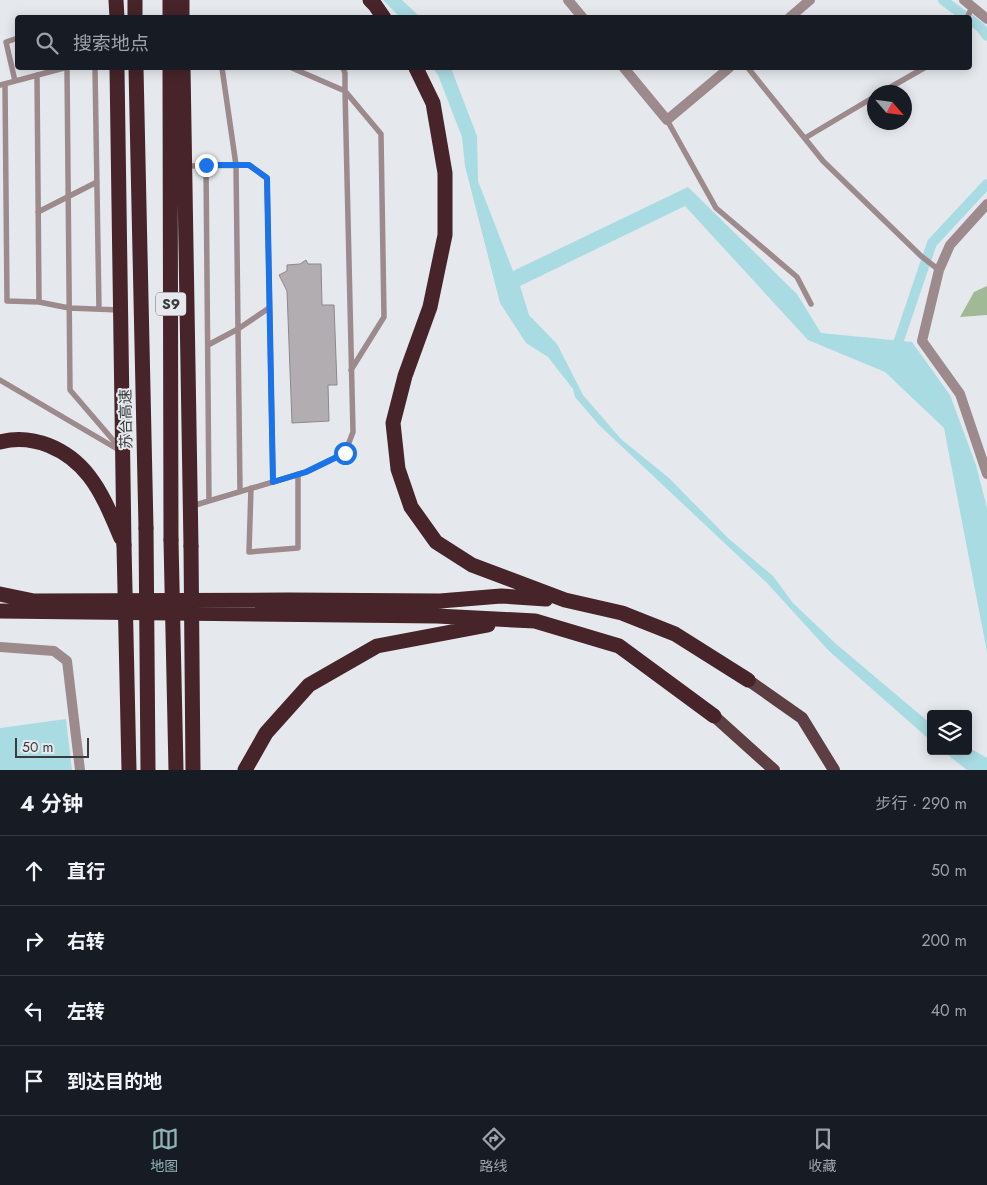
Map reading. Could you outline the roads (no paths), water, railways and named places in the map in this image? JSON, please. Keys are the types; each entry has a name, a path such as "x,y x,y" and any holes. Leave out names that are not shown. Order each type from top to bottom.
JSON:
{"highway":[{"path":"370,0 382,15"},
{"path":"118,70 129,770"},
{"name":"苏台高速","path":"136,70 146,528 148,770"},
{"name":"S9","path":"170,70 171,540 176,770"},
{"path":"183,70 194,770"},
{"path":"417,70 433,103 446,173 445,235 430,307 404,376 393,424 398,469 412,507 436,542 472,565 565,600 622,613 675,634 748,680"},
{"path":"0,442 10,440 39,441 67,454 89,476 108,508 124,545"},
{"path":"0,594 34,601 288,600 440,602 501,596 565,600"},
{"path":"0,611 438,616 535,621 618,646 714,716"},
{"path":"245,770 266,733 309,685 377,646 514,620"}],"main road":[{"path":"748,680 802,718 834,770"},
{"path":"714,716 774,770"}],"street":[{"path":"568,0 580,15"},
{"path":"792,15 810,0"},
{"path":"968,3 987,19"},
{"path":"626,70 667,120 728,70"},
{"path":"987,204 950,245 938,270 922,341 960,394 987,474"},
{"path":"0,647 54,651 67,661 80,770"}],"lane":[{"path":"15,39 6,42 16,81"},
{"path":"57,70 2,85 7,301 39,302 69,308 121,310"},
{"path":"65,70 70,390 123,452"},
{"path":"95,70 99,309"},
{"path":"222,70 236,165 240,491"},
{"path":"297,70 345,91 381,134 384,317 351,370"},
{"path":"190,507 298,474 345,453 353,432 344,70"},
{"path":"750,70 823,161 921,256 938,270"},
{"path":"894,85 920,70"},
{"path":"37,75 39,302"},
{"path":"805,138 867,101"},
{"path":"667,120 716,208 797,277 811,304"},
{"path":"206,165 209,501"},
{"path":"185,166 249,165 267,178 273,482"},
{"path":"38,212 97,182"},
{"path":"208,345 238,329 270,308"},
{"path":"0,380 123,452"},
{"path":"251,488 249,552 298,548 298,474"}],"water":[{"path":"383,0 402,0 418,15 398,15"},
{"path":"434,70 452,70 477,136 478,181 513,271 688,187 797,294 821,333 912,342 950,395 976,465 987,508 987,652 944,428 885,372 808,340 685,206 520,286 529,315 557,344 583,395 621,439 669,478 728,538 773,576 793,603 835,643 927,721 927,737 829,651 767,583 599,425 575,397 573,389 548,357 526,343 500,303 465,166 462,137"},
{"path":"66,719 72,770 0,770 0,728"},
{"path":"972,749 987,758 987,770 967,770 948,755 972,755"}],"waterway":[{"path":"943,0 963,15"},
{"path":"972,21 987,36"},
{"path":"895,352 932,243 987,184"}]}
